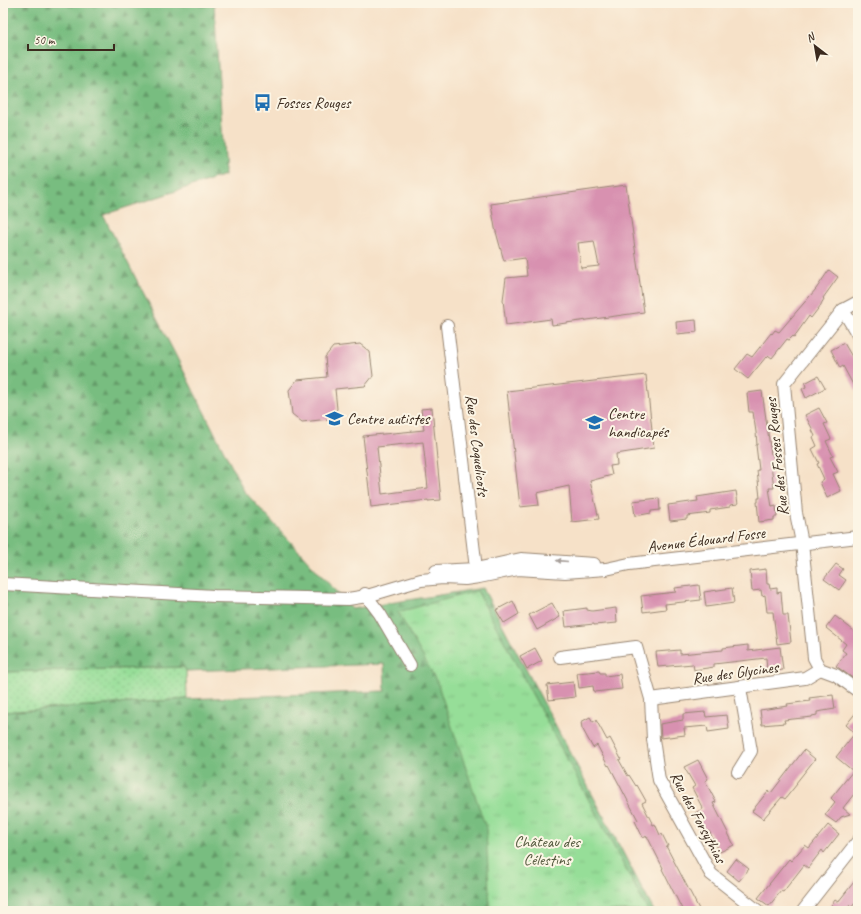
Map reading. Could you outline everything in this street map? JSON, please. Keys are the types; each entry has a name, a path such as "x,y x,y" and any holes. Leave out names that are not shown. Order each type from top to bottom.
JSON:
{"street":[{"name":"Rue des Fosses Rouges","path":"820,668 814,658 802,543 796,513 784,384 843,310 858,302"},
{"path":"843,310 858,335"},
{"name":"Rue des Coquelicots","path":"446,326 477,573"},
{"name":"Avenue Édouard Fosse","path":"3,584 214,596 348,599 421,580 451,574 477,573 521,559 596,564 629,564 858,536"},
{"path":"366,595 380,614 410,665"},
{"name":"Rue des Forsythias","path":"560,657 636,646 651,699 652,739 659,780 711,874 758,911"},
{"path":"820,668 836,675 858,691"},
{"name":"Rue des Glycines","path":"651,699 806,678 820,668"},
{"path":"738,772 751,751 740,688"},
{"path":"803,911 858,841"}],"green space":[{"path":"3,3 214,3 225,175 103,215 244,491 352,609 483,588 654,911 3,911 3,712 187,699 385,691 384,664 186,671 184,667 3,672"},
{"name":"Château des Célestins","path":"477,591 648,911 490,911 486,828 437,682 398,612"},
{"path":"184,667 186,671 187,699 3,712 3,672"}],"building":[{"path":"626,185 644,312 552,325 551,319 506,325 503,300 506,278 527,276 525,258 504,261 495,228 491,204","holes":["594,241 599,266 581,268 578,243"]},
{"path":"829,270 838,277 823,298 824,299 821,305 811,318 809,316 794,337 793,336 789,340 787,339 772,358 769,356 767,358 766,357 748,379 735,369 747,354 752,357 771,333 772,334 775,330 779,332 816,289"},
{"path":"696,320 697,332 677,334 676,322"},
{"path":"844,343 858,367 858,394 843,366 840,368 831,350"},
{"path":"360,344 370,352 373,376 365,386 335,389 337,409 329,419 302,422 292,414 289,390 297,380 327,377 325,357 333,347"},
{"path":"646,375 654,448 616,454 617,465 610,466 612,475 590,481 599,519 572,522 569,486 537,493 539,505 520,507 507,391"},
{"path":"818,376 825,388 806,398 802,389 806,387 805,383"},
{"path":"762,391 771,454 773,454 774,464 771,465 774,488 769,488 772,507 776,506 777,517 774,517 774,520 759,522 757,502 758,498 760,498 757,470 759,470 756,432 753,412 749,412 747,393"},
{"path":"432,408 441,500 428,500 371,507 363,436 424,430 421,409","holes":["423,442 428,488 382,494 377,447"]},
{"path":"819,408 827,423 824,424 831,439 826,441 833,456 830,457 838,472 833,474 841,491 827,498 820,482 824,479 817,464 819,463 812,449 817,446 813,437 815,436 805,415"},
{"path":"736,491 738,504 730,505 730,507 710,510 710,513 687,516 687,519 670,521 668,505 698,501 697,497"},
{"path":"659,498 660,510 635,516 633,501"},
{"path":"836,564 843,569 839,575 846,580 839,590 824,579"},
{"path":"766,569 767,584 769,584 770,589 777,588 777,593 781,592 783,615 788,615 791,642 777,644 773,612 767,612 765,595 762,596 761,590 752,591 750,571"},
{"path":"699,585 701,600 665,604 666,609 643,612 641,596 676,592 675,588"},
{"path":"732,588 734,603 706,607 704,592"},
{"path":"513,601 519,614 504,623 496,610"},
{"path":"552,603 560,617 537,630 529,615"},
{"path":"587,608 587,610 592,611 616,608 617,623 566,627 564,611"},
{"path":"835,616 858,634 858,682 836,666 846,653 842,650 846,644 826,628"},
{"path":"748,645 748,651 780,647 783,670 767,672 766,658 714,664 714,667 694,670 693,664 658,667 656,652 680,650 680,654 723,650 723,648"},
{"path":"535,648 542,661 527,669 520,656"},
{"path":"599,671 600,673 605,673 605,676 620,674 622,689 594,692 593,686 579,688 577,673"},
{"path":"573,682 575,697 549,700 547,685"},
{"path":"833,695 835,709 817,712 817,715 812,717 784,720 785,723 762,725 760,710 810,701 809,698"},
{"path":"858,710 858,789 843,808 850,814 841,817 836,823 825,815 835,802 831,798 853,771 836,757 855,733 846,725"},
{"path":"705,712 706,717 727,715 729,729 708,732 707,726 684,728 685,735 661,738 660,724 683,720 683,714"},
{"path":"590,717 593,722 596,720 607,740 610,738 621,759 619,760 628,776 629,775 636,786 637,785 646,801 642,803 653,825 655,824 660,835 662,834 668,846 666,846 700,911 683,911 647,836 643,838 635,821 638,820 609,765 608,766 597,745 593,748 582,728 581,722"},
{"path":"804,750 815,759 785,799 782,797 763,819 752,811 768,791 771,793"},
{"path":"698,760 708,779 705,781 716,802 713,803 734,845 720,852 709,831 705,833 695,813 703,809 692,788 695,786 684,767"},
{"path":"828,825 839,834 824,853 822,850 808,868 804,865 783,892 781,891 769,906 758,898 789,859 791,861 805,845 809,848"},
{"path":"736,859 749,869 739,881 727,871"},
{"path":"858,877 858,899 852,907 850,905 847,909 850,911 827,911 835,900 838,902"}],"place":[{"name":"Fosses Rouges","path":"263,102"},
{"name":"Centre autistes","path":"334,418"},
{"name":"Centre handicapés","path":"595,422"}]}
